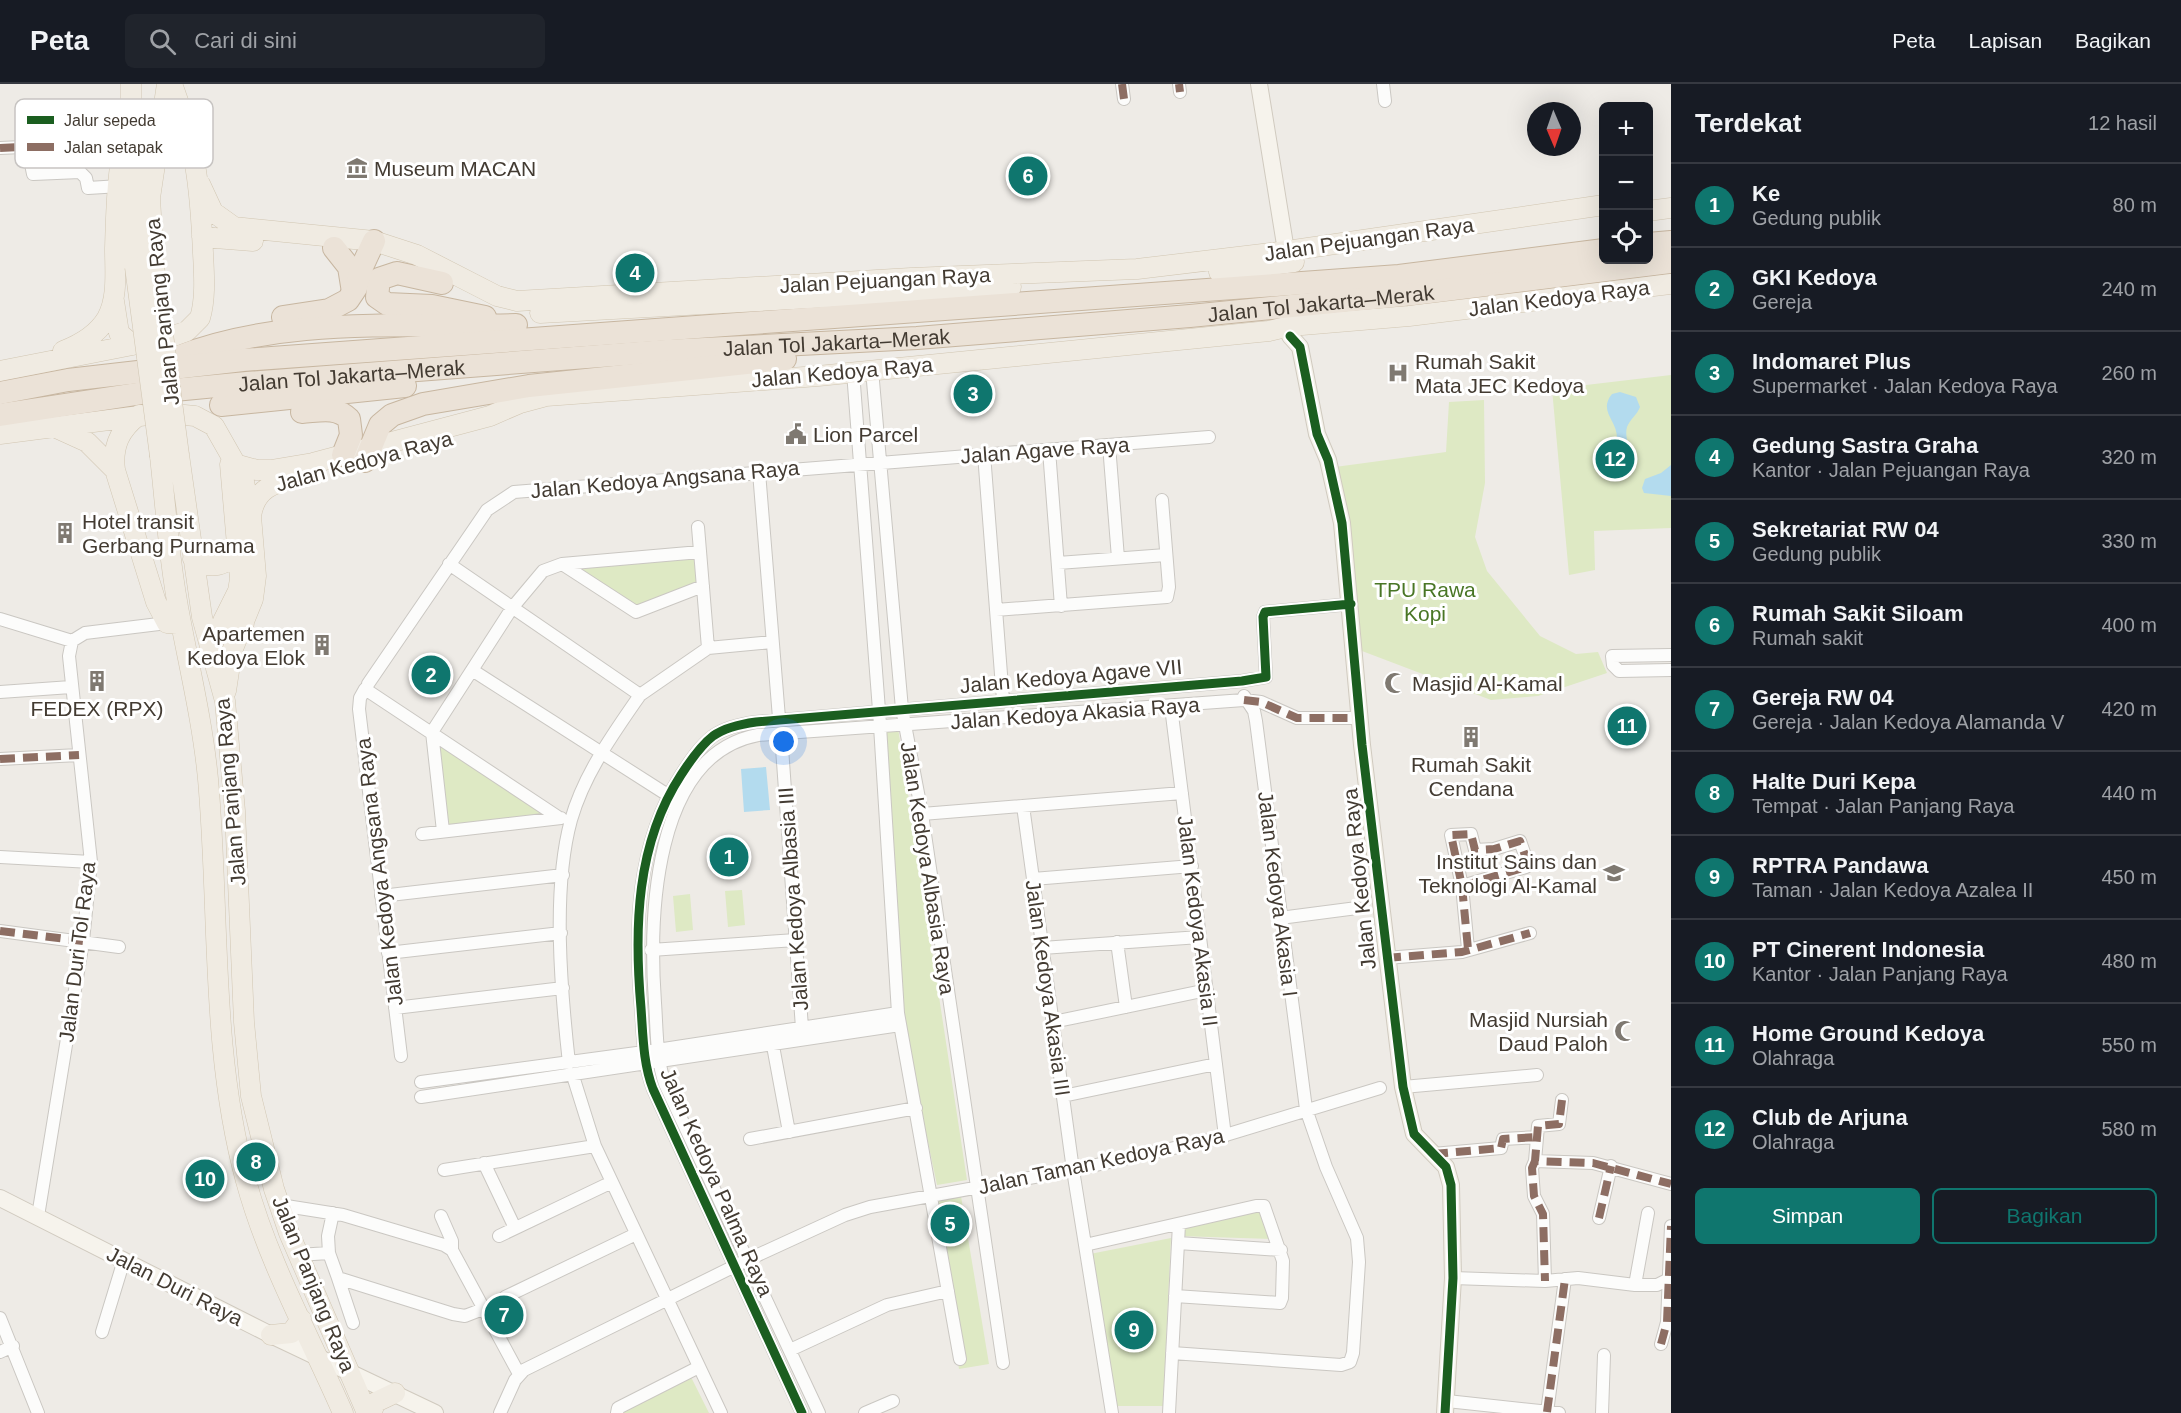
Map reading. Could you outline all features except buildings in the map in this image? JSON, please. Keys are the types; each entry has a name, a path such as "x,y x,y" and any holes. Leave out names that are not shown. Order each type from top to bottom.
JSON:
{"highway":[{"path":"1653,244 1671,242"},
{"path":"193,351 242,325 329,310 345,303 353,294 371,247"},
{"path":"334,248 349,267 353,294"},
{"name":"Jalan Tol Jakarta–Merak","path":"0,393 122,373 243,360 1399,276 1599,251"},
{"name":"Jalan Tol Jakarta–Merak","path":"0,415 141,404 666,351 917,338 1178,317 1354,300 1671,262"},
{"path":"442,283 392,273 379,279 377,297 387,304 432,306 522,325"},
{"path":"122,373 248,336 299,329 662,321 702,325"},
{"path":"356,452 392,415 442,400 610,376 851,353 917,338"},
{"path":"141,404 221,405 494,377 666,351"},
{"path":"221,405 242,411 262,413 332,410 343,413 349,419 352,428 356,452"}],"main road":[{"name":"Jalan Panjang Raya","path":"131,84 131,99"},
{"name":"Jalan Panjang Raya","path":"165,99 167,84"},
{"path":"172,84 178,99"},
{"path":"121,168 116,226 114,299 119,333 133,345"},
{"name":"Jalan Panjang Raya","path":"136,168 132,214 144,266 169,456 193,559 209,648 225,701 251,1096 280,1205 298,1255 369,1413"},
{"name":"Jalan Panjang Raya","path":"144,266 154,168"},
{"path":"0,371 179,335 195,325 203,309 200,184 197,168"},
{"name":"Jalan Pejuangan Raya","path":"200,184 213,212 234,228 417,255 497,296 517,301 911,278 1137,269 1288,257 1599,218"},
{"path":"1653,198 1671,196"},
{"name":"Jalan Pejuangan Raya","path":"202,237 334,248 371,247 442,283 501,309 524,314 1138,280 1599,206"},
{"path":"1653,210 1671,208"},
{"path":"203,265 219,252 246,241"},
{"name":"Jalan Kedoya Raya","path":"233,459 257,470 271,470 356,452 490,416 520,403 546,396 852,372 1269,331 1290,326 1409,316 1671,284"},
{"name":"Jalan Kedoya Raya","path":"1269,331 1290,336 1310,336 1671,296"},
{"path":"27,365 87,340 107,317 114,299"},
{"path":"141,404 118,439 113,459 156,602 174,623"},
{"path":"0,434 51,427 141,404 195,416 214,426 233,459 251,516 256,585 229,664 225,701"},
{"path":"51,427 87,442 115,470"},
{"name":"Jalan Kedoya Raya","path":"251,516 256,500 275,483 356,452"},
{"name":"Jalan Panjang Raya","path":"169,456 174,623 195,688 206,758 225,1084 241,1162 271,1254 343,1413"},
{"path":"233,459 239,586 223,621 229,626 244,623"},
{"path":"193,559 209,566 218,566 233,557 238,549"},
{"path":"216,935 228,945 236,944 242,936"},
{"path":"218,986 223,975 231,973 240,977 243,986"},
{"path":"272,1335 291,1333 301,1319"},
{"path":"331,1330 356,1366 371,1382"},
{"path":"369,1413 376,1402 394,1393"}],"street":[{"path":"1122,84 1124,99"},
{"path":"1259,84 1288,257"},
{"path":"1383,84 1385,101"},
{"path":"0,148 15,147"},
{"path":"32,168 33,174 80,172 86,178 88,188 120,186"},
{"name":"Jalan Kedoya Raya","path":"1290,336 1300,347 1317,434 1328,460 1342,523 1360,718 1386,958 1403,1087 1414,1134 1446,1167 1449,1175 1453,1278 1446,1407"},
{"name":"Jalan Kedoya Raya","path":"1310,336 1308,349 1327,433 1328,460"},
{"name":"Jalan Kedoya Albasia Raya","path":"872,370 902,709 922,814 1004,1363"},
{"name":"Jalan Kedoya Albasia Raya","path":"852,372 879,710 899,1019 960,1359"},
{"name":"Jalan Agave Raya","path":"880,462 1209,437"},
{"path":"1109,445 1118,558"},
{"path":"1049,450 1061,606"},
{"path":"984,454 1003,700"},
{"name":"Jalan Kedoya Angsana Raya","path":"401,1056 359,709 360,698 487,510 514,492 880,462"},
{"path":"759,472 778,718"},
{"path":"996,610 1167,597 1169,595 1162,500"},
{"path":"698,527 708,648"},
{"path":"443,831 432,732 512,608 543,571 562,564 700,552"},
{"path":"1058,563 1166,555"},
{"path":"449,564 640,695"},
{"path":"562,564 636,612 703,586"},
{"name":"Jalan Kedoya Agave VII","path":"902,709 1242,681 1267,675 1263,617 1265,612 1351,604"},
{"path":"0,619 72,641 85,633 174,623"},
{"name":"Jalan Duri Tol Raya","path":"38,1216 83,941 91,862 71,687 69,656 72,641"},
{"path":"569,1063 561,933 563,875 571,820 602,752 640,695 708,648 772,642"},
{"path":"1671,655 1612,656 1613,665 1619,671 1671,670"},
{"path":"472,670 668,795 675,796 680,804"},
{"name":"Jalan Kedoya Akasia I","path":"1172,1353 1341,1365 1350,1362 1353,1353 1359,1262 1357,1238 1326,1167 1306,1109 1256,721 1254,711 1244,700 1242,681"},
{"path":"0,692 71,687"},
{"path":"367,687 558,817"},
{"name":"Jalan Kedoya Akasia Raya","path":"905,726 1244,700 1261,702 1298,718 1360,718"},
{"name":"Jalan Kedoya Akasia II","path":"1172,706 1225,1136"},
{"name":"Jalan Kedoya Palma Raya","path":"802,1413 653,1089 644,1052 637,960 638,910 651,841 668,795 699,751 713,736 732,726 778,718 902,709"},
{"name":"Jalan Kedoya Palma Raya","path":"819,1413 665,1084 659,1063 651,950 660,861 669,826 680,804 707,761 720,749 745,738 905,726"},
{"name":"Jalan Kedoya Albasia III","path":"781,734 802,1028"},
{"path":"0,759 79,755"},
{"path":"922,814 1182,792"},
{"name":"Jalan Kedoya Akasia III","path":"1023,806 1073,1170 1112,1412"},
{"path":"422,834 558,817 571,820"},
{"path":"1462,886 1526,867 1528,864 1520,841 1494,849 1475,850 1471,834 1451,835 1462,886 1468,949"},
{"path":"0,857 91,862"},
{"path":"1033,879 1192,866"},
{"path":"381,896 563,875"},
{"path":"1280,918 1357,908"},
{"path":"0,931 119,947"},
{"path":"388,953 561,933"},
{"path":"1386,958 1462,952 1530,933"},
{"path":"1042,948 1200,937"},
{"path":"651,950 796,940"},
{"path":"1117,942 1126,1007"},
{"path":"395,1008 563,988"},
{"path":"1053,1022 1207,990"},
{"path":"421,1082 569,1063 802,1028 899,1019"},
{"path":"422,1097 773,1046 899,1019"},
{"path":"773,1046 789,1132"},
{"path":"1063,1096 1216,1064"},
{"path":"497,1072 499,1086"},
{"path":"1403,1087 1538,1075"},
{"path":"573,1076 595,1146 721,1413"},
{"name":"Jalan Taman Kedoya Raya","path":"524,1371 747,1260 851,1213 931,1195 1073,1170 1225,1136 1306,1109 1380,1088"},
{"path":"1545,1281 1543,1214 1534,1196 1533,1168 1538,1126 1559,1125 1562,1100"},
{"path":"750,1139 916,1108"},
{"path":"1433,1154 1501,1148 1503,1139 1537,1137"},
{"path":"444,1170 595,1146"},
{"path":"1535,1161 1593,1163 1611,1166 1671,1184"},
{"path":"484,1163 515,1228"},
{"path":"1599,1218 1611,1166"},
{"path":"500,1236 612,1182"},
{"name":"Jalan Duri Raya","path":"0,1198 272,1335 435,1413"},
{"path":"280,1205 333,1213 444,1245 452,1250"},
{"path":"1085,1245 1264,1206 1281,1250 1284,1273 1280,1303 1175,1296"},
{"path":"333,1213 328,1236 329,1253 353,1323"},
{"path":"1635,1285 1648,1214"},
{"path":"441,1216 452,1241 452,1250 483,1309 524,1371 500,1413"},
{"path":"1169,1413 1179,1224"},
{"path":"1661,1344 1667,1324 1671,1226"},
{"path":"505,1297 636,1234"},
{"path":"1178,1243 1281,1250"},
{"path":"298,1255 329,1253"},
{"path":"102,1332 124,1260"},
{"path":"338,1278 453,1314 465,1316 483,1309"},
{"path":"1453,1278 1545,1281 1578,1278 1635,1285 1657,1285 1670,1279"},
{"path":"1446,1407 1553,1412 1551,1365 1565,1279"},
{"path":"790,1350 887,1305 948,1291"},
{"path":"0,1318 38,1413"},
{"path":"0,1352 13,1346"},
{"path":"1602,1413 1604,1355"},
{"path":"617,1412 618,1408 699,1367"},
{"path":"865,1413 894,1401"},
{"path":"1112,1412 1125,1413"}],"green space":[{"path":"1671,375 1671,528 1594,531 1595,570 1569,575 1552,389"},
{"name":"TPU Rawa Kopi","path":"1484,400 1485,483 1475,537 1487,571 1540,636 1576,654 1598,652 1607,673 1538,696 1491,700 1362,651 1350,542 1335,467 1446,452 1449,402"},
{"path":"698,556 699,585 645,610 571,563"},
{"path":"898,728 967,1180 937,1185 901,1014 876,730"},
{"path":"436,744 552,815 441,831"},
{"path":"742,890 745,925 728,927 725,891"},
{"path":"690,894 693,930 676,932 673,896"},
{"path":"961,1196 989,1364 959,1369 932,1201"},
{"path":"1258,1202 1273,1239 1179,1236 1180,1226"},
{"path":"1171,1238 1163,1406 1111,1406 1090,1254"},
{"path":"690,1375 709,1413 615,1413"}],"water":[{"path":"1620,392 1636,397 1640,407 1627,427 1630,456 1628,469 1614,475 1609,466 1617,438 1607,406 1612,394"},
{"path":"1671,465 1671,496 1644,493 1642,488 1645,479 1661,473"},
{"path":"766,767 770,810 744,812 741,769"}],"marked path":[{"path":"1122,84 1124,99"},
{"path":"1179,84 1180,92"},
{"path":"0,148 15,147"},
{"path":"1244,700 1261,702 1297,718 1360,718"},
{"path":"0,759 79,755"},
{"path":"1462,886 1526,867 1528,864 1520,841 1494,849 1475,850 1471,834 1451,835 1462,886 1468,949"},
{"path":"0,931 83,941"},
{"path":"1386,958 1462,952 1530,933"},
{"path":"1562,1100 1559,1124 1538,1126 1535,1161 1593,1163 1671,1184"},
{"path":"1433,1154 1501,1148 1503,1139 1537,1137"},
{"path":"1535,1161 1532,1168 1534,1196 1543,1214 1545,1281"},
{"path":"1599,1218 1611,1166"},
{"path":"1661,1344 1667,1322 1671,1226"},
{"path":"1547,1412 1565,1279"}],"cycle path":[{"path":"1290,336 1300,347 1317,434 1328,460 1342,523 1362,745 1403,1087 1414,1134 1446,1167 1451,1185 1453,1278 1445,1413"},
{"path":"802,1413 653,1089 645,1059 638,948 642,887 655,829 666,802 688,764 713,736 728,728 750,723 1242,681 1266,677 1263,617 1265,612 1351,604"}],"place":[{"name":"Museum MACAN","path":"357,168"},
{"name":"Rumah Sakit Siloam","path":"1028,176"},
{"name":"Gedung Sastra Graha","path":"635,273"},
{"name":"Rumah Sakit Mata JEC Kedoya","path":"1398,373"},
{"name":"Indomaret Plus","path":"973,394"},
{"name":"Lion Parcel","path":"796,434"},
{"name":"Club de Arjuna","path":"1615,459"},
{"name":"Hotel transit Gerbang Purnama","path":"65,533"},
{"name":"Apartemen Kedoya Elok","path":"322,645"},
{"name":"GKI Kedoya","path":"431,675"},
{"name":"FEDEX (RPX)","path":"97,681"},
{"name":"Masjid Al-Kamal","path":"1395,683"},
{"name":"Home Ground Kedoya","path":"1627,726"},
{"name":"Rumah Sakit Cendana","path":"1471,737"},
{"name":"Ke","path":"729,857"},
{"name":"Institut Sains dan Teknologi Al-Kamal","path":"1614,873"},
{"name":"Masjid Nursiah Daud Paloh","path":"1625,1031"},
{"name":"Halte Duri Kepa","path":"256,1162"},
{"name":"PT Cinerent Indonesia","path":"205,1179"},
{"name":"Sekretariat RW 04","path":"950,1224"},
{"name":"Gereja RW 04","path":"504,1315"},
{"name":"RPTRA Pandawa","path":"1134,1330"}]}
